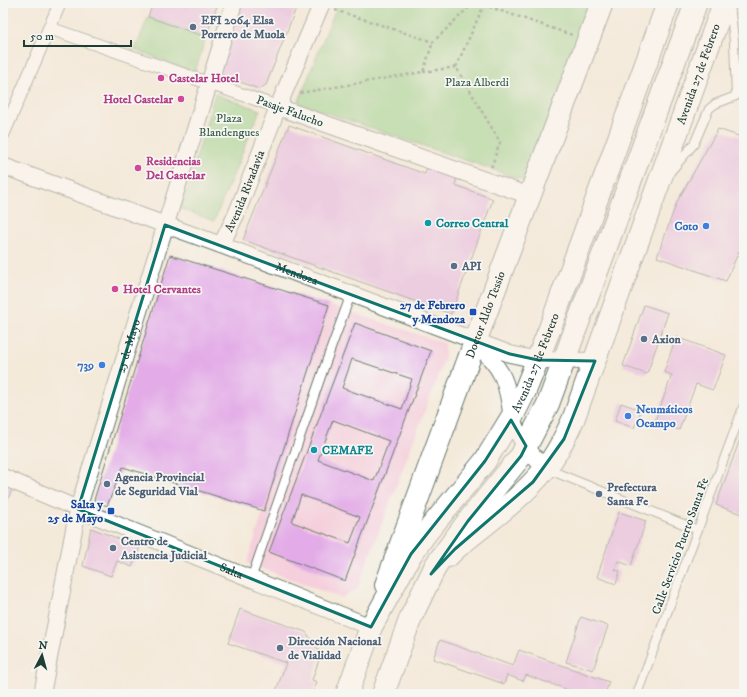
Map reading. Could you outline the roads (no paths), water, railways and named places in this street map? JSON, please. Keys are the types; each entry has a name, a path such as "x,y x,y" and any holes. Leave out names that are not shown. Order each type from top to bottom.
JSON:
{"main road":[{"name":"Doctor Aldo Tessio","path":"371,627 475,342 602,3"},
{"name":"Avenida 27 de Febrero","path":"347,694 371,627 411,554 426,533 485,461 526,391 668,3"},
{"name":"Avenida 27 de Febrero","path":"382,694 411,618 436,565 468,521 521,456 548,404 696,3"},
{"name":"Avenida 27 de Febrero","path":"431,574 455,549 503,510 533,482 545,468 564,439 573,420 595,361 724,3"}],"street":[{"path":"3,135 60,3"},
{"name":"25 de Mayo","path":"42,694 78,509 234,3"},
{"name":"Avenida Rivadavia","path":"221,245 236,215 280,101 321,4"},
{"name":"Pasaje Falucho","path":"49,28 209,83 280,101 530,196"},
{"name":"Mendoza","path":"3,166 221,245 510,354 538,360 595,361"},
{"path":"475,342 500,372 510,403 516,429 533,457 545,468"},
{"name":"Salta","path":"3,477 78,509 371,627"}],"lane":[{"path":"730,3 734,41 736,96"},
{"path":"657,187 694,144 709,109 715,104 736,96 744,100"},
{"path":"251,579 351,294"},
{"name":"Calle Servicio Puerto Santa Fe","path":"637,694 744,405"},
{"path":"545,468 698,530"}],"place":[{"name":"EFI 2064 Elsa Porrero de Muola","path":"193,27"},
{"name":"Castelar Hotel","path":"161,78"},
{"name":"Hotel Castelar","path":"181,99"},
{"name":"Residencias Del Castelar","path":"138,168"},
{"name":"Correo Central","path":"428,223"},
{"name":"Coto","path":"706,226"},
{"name":"API","path":"454,266"},
{"name":"Hotel Cervantes","path":"115,289"},
{"name":"27 de Febrero y Mendoza","path":"473,312"},
{"name":"Axion","path":"644,339"},
{"name":"739","path":"102,365"},
{"name":"Neumáticos Ocampo","path":"628,416"},
{"name":"CEMAFE","path":"314,450"},
{"name":"Agencia Provincial de Seguridad Vial","path":"107,484"},
{"name":"Prefectura Santa Fe","path":"599,494"},
{"name":"Salta y 25 de Mayo","path":"111,511"},
{"name":"Centro de Asistencia Judicial","path":"113,548"},
{"name":"Dirección Nacional de Vialidad","path":"280,648"}],"park label":[{"name":"Plaza Alberdi","path":"477,82"},
{"name":"Plaza Blandengues","path":"229,125"}]}
